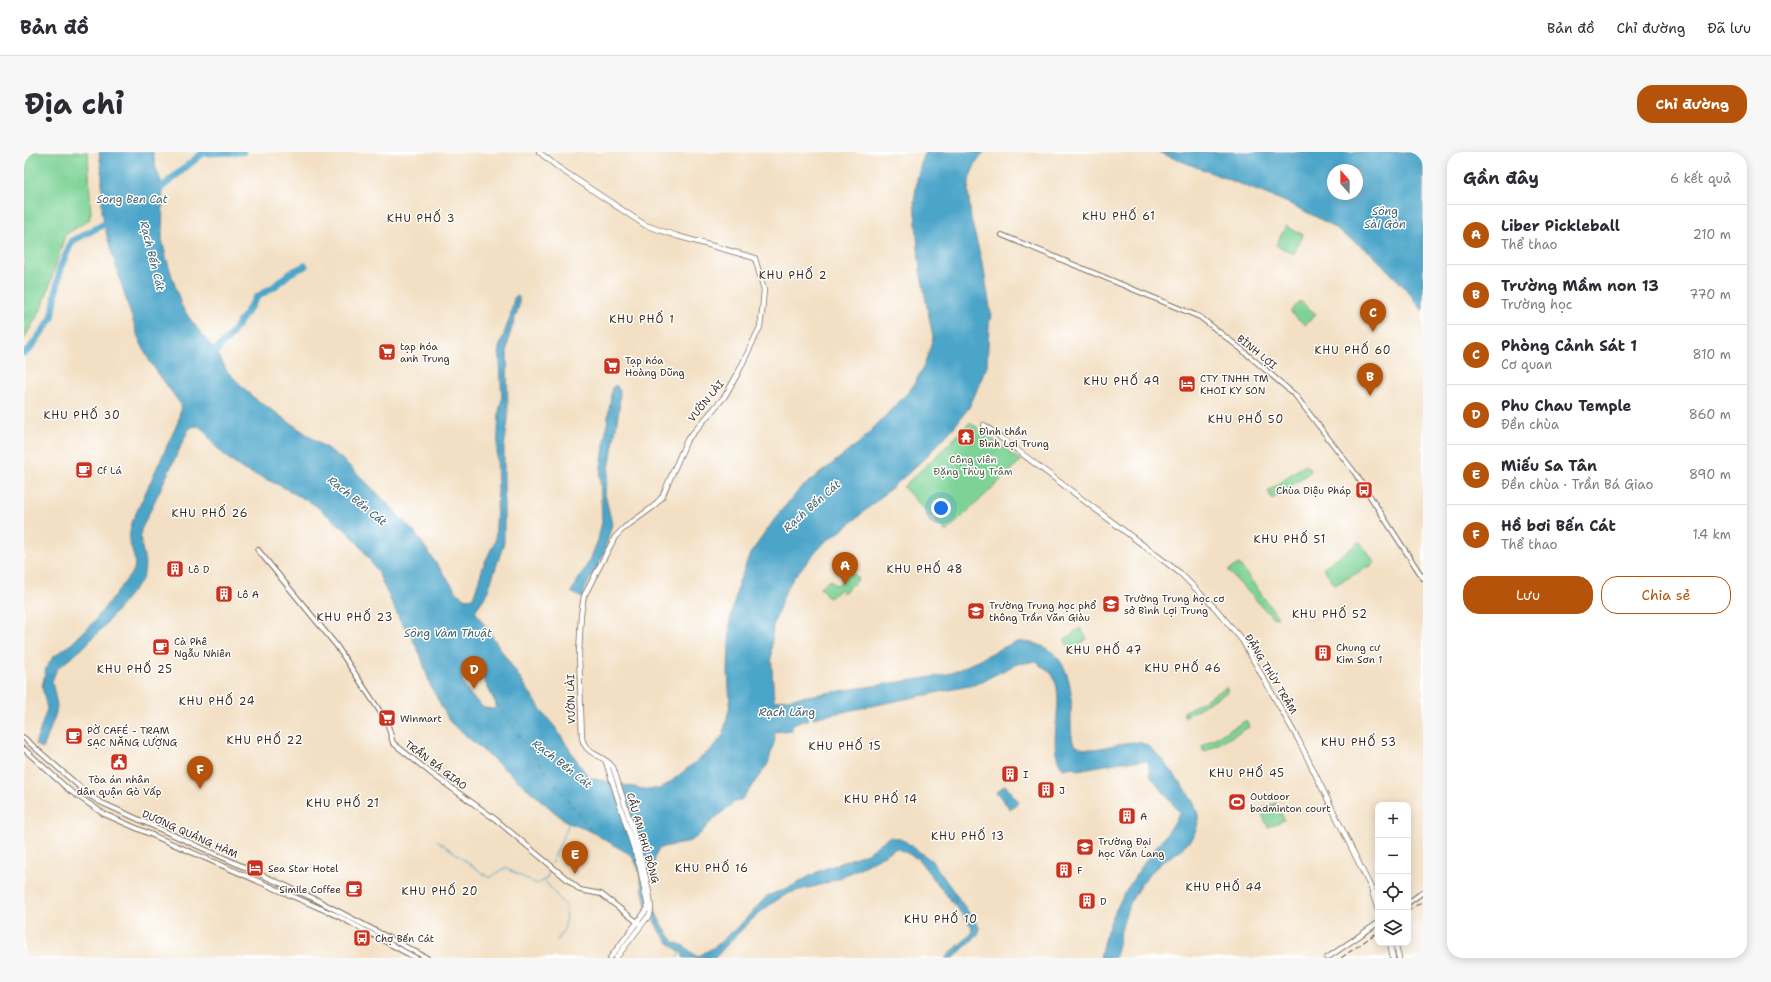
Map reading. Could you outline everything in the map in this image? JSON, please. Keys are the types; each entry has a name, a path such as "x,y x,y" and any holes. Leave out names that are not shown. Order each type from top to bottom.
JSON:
{"main road":[{"name":"VƯỜN LÀI","path":"539,152 559,168 645,225 677,236 755,258 764,290 760,327 738,375 724,396 687,440 662,497 653,507 624,528 615,537 584,596 580,614 579,653 582,738 587,751 604,759 611,767"},
{"name":"ĐẶNG THÙY TRÂM","path":"984,425 1180,574 1211,604 1242,640 1299,741 1372,890 1375,900"},
{"name":"CẦU AN PHÚ ĐÔNG","path":"611,767 640,868 647,905 648,913 640,923"},
{"name":"ĐẶNG THÙY TRÂM","path":"1372,890 1375,894"},
{"path":"610,958 640,923"},
{"path":"616,958 640,923"},
{"path":"1391,946 1394,958"},
{"path":"1396,946 1399,958"}],"street":[{"name":"BÌNH LỢI","path":"1002,235 1196,316 1247,354 1290,390 1314,419 1356,473 1423,578"},
{"name":"TRẦN BÁ GIAO","path":"258,550 336,645 387,722 393,743 432,774 495,819 580,890 600,894 640,923"},
{"name":"DƯƠNG QUẢNG HÀM","path":"24,738 89,795 108,807 291,888 416,958"},
{"name":"DƯƠNG QUẢNG HÀM","path":"24,749 84,802 112,818 342,916 427,958"},
{"path":"84,802 89,795"},
{"path":"1411,900 1423,892"},
{"path":"1327,958 1375,925"}],"green space":[{"path":"24,152 88,152 91,214 89,215 90,219 65,235 43,306 24,339"},
{"path":"1286,226 1303,235 1294,254 1276,245"},
{"path":"1298,302 1301,302 1316,314 1306,325 1291,313"},
{"name":"Công viên Đặng Thùy Trâm","path":"970,422 1021,461 946,532 903,487"},
{"path":"1304,465 1311,470 1310,472 1272,499 1268,491"},
{"path":"1360,542 1375,563 1335,585 1324,567"},
{"path":"1238,564 1278,617 1273,618 1229,572 1229,570"},
{"path":"851,571 859,579 843,593 841,589 829,598 820,587 831,580 835,585 839,584"},
{"path":"1080,628 1087,639 1071,651 1064,640"},
{"path":"1227,688 1227,692 1184,716 1184,712"},
{"path":"1247,721 1249,727 1204,752 1202,747 1203,745"},
{"path":"1276,803 1284,820 1268,827 1260,810"}],"water":[{"name":"Sông Vàm Thuật","path":"99,152 153,152 156,169 161,181 163,199 162,239 181,305 190,319 219,356 227,371 253,397 341,458 376,492 415,533 458,594 466,599 473,598 484,564 495,541 498,491 497,456 499,411 502,399 499,348 510,317 514,298 516,296 519,297 519,306 509,337 507,351 508,419 504,449 504,543 487,594 475,611 544,714 555,727 583,770 591,778 643,789 659,789 669,783 712,749 723,735 730,705 728,671 730,620 739,582 750,554 779,513 800,489 860,442 911,389 923,368 933,337 920,270 914,202 921,163 926,152 984,152 976,163 970,176 968,190 971,219 984,270 991,314 987,366 970,406 954,427 927,456 904,477 845,528 824,543 794,577 786,590 773,626 771,651 774,701 945,675 963,668 1016,642 1032,643 1049,650 1060,661 1070,683 1072,739 1074,744 1080,748 1088,749 1097,749 1134,742 1142,743 1148,746 1162,759 1176,777 1192,800 1198,815 1197,828 1190,841 1155,869 1142,883 1135,894 1130,903 1124,921 1115,958 1100,958 1103,944 1113,916 1133,879 1170,829 1179,812 1150,775 1148,761 1121,762 1078,770 1074,767 1063,769 1058,759 1055,747 1058,694 1055,682 1050,672 1039,665 1038,661 1017,664 974,685 813,718 812,715 809,716 807,720 792,724 792,730 774,732 775,739 768,764 742,799 733,803 711,822 697,837 686,843 663,847 658,850 646,882 648,894 661,924 674,942 684,946 697,957 716,946 741,924 767,896 792,886 819,871 867,853 889,837 902,839 932,861 979,927 979,934 953,958 945,958 971,934 972,927 918,859 897,848 861,868 833,881 791,893 780,898 754,918 715,958 683,958 683,954 669,943 659,930 646,906 638,867 631,855 588,830 569,823 558,815 450,722 431,687 420,654 411,636 401,622 377,571 361,547 347,531 315,505 279,485 244,470 231,461 215,446 199,426 192,427 188,431 141,530 141,543 145,567 141,581 104,626 83,648 57,669 52,681 57,705 56,713 43,749 35,745 47,709 42,687 46,668 53,657 71,644 92,624 134,570 135,561 129,540 131,524 178,422 181,405 150,362 138,337 107,236 102,212 102,173","holes":["468,664 473,667 488,687 496,704 495,709 484,708 466,690 462,679 463,666"]},
{"name":"Sông Sài Gòn","path":"1158,152 1423,152 1423,311 1406,289 1370,252 1320,219 1286,202"},
{"path":"616,385 620,391 619,409 605,494 612,524 603,556 586,587 582,598 571,592 590,560 598,540 602,522 600,475 612,388"},
{"path":"1005,785 1019,802 1010,809 996,792"}],"waterway":[{"name":"Song Ben Cat","path":"156,192 204,152"},
{"path":"203,153 243,152"},
{"path":"24,353 29,350 52,318 60,268 72,241 112,220"},
{"path":"209,358 230,336 257,297 275,286 290,273 305,266"},
{"path":"551,864 569,823"},
{"path":"437,840 489,878 505,868 537,884 547,878 550,867"},
{"path":"544,880 566,907 565,927 557,941"},
{"path":"677,958 681,952"}],"ferry route":[{"path":"496,704 558,788 593,832"}],"railway":[{"path":"1410,910 1423,901"},
{"path":"1341,958 1375,934"}],"place":[{"name":"Phòng Cảnh Sát 1","path":"1373,332"},
{"name":"tạp hóa anh Trung","path":"387,352"},
{"name":"Tạp hóa Hoàng Dũng","path":"612,366"},
{"name":"CTY TNHH TM KHOI KY SON","path":"1187,384"},
{"name":"Trường Mầm non 13","path":"1370,396"},
{"name":"Đình thần Bình Lợi Trung","path":"966,437"},
{"name":"Cf Lá","path":"84,470"},
{"name":"Chùa Diệu Pháp","path":"1364,490"},
{"name":"Lô D","path":"175,569"},
{"name":"Liber Pickleball","path":"845,585"},
{"name":"Lô A","path":"224,594"},
{"name":"Trường Trung học cơ sở Bình Lợi Trung","path":"1111,604"},
{"name":"Trường Trung học phổ thông Trần Văn Giàu","path":"976,611"},
{"name":"Cà Phê Ngẫu Nhiên","path":"161,647"},
{"name":"Chung cư Kim Sơn 1","path":"1323,653"},
{"name":"Phu Chau Temple","path":"474,689"},
{"name":"Winmart","path":"387,718"},
{"name":"PỜ CAFÉ - TRẠM SẠC NĂNG LƯỢNG","path":"74,736"},
{"name":"Tòa án nhân dân quận Gò Vấp","path":"119,762"},
{"name":"I","path":"1010,774"},
{"name":"Hồ bơi Bến Cát","path":"200,789"},
{"name":"J","path":"1046,790"},
{"name":"Outdoor badminton court","path":"1237,802"},
{"name":"A","path":"1127,816"},
{"name":"Trường Đại học Văn Lang","path":"1085,847"},
{"name":"Sea Star Hotel","path":"255,868"},
{"name":"F","path":"1064,870"},
{"name":"Miếu Sa Tân","path":"575,874"},
{"name":"Simile Coffee","path":"354,889"},
{"name":"D","path":"1087,901"},
{"name":"Chợ Bến Cát","path":"362,938"}],"district":[{"name":"KHU PHỐ 61","path":"1119,216"},
{"name":"KHU PHỐ 3","path":"421,218"},
{"name":"KHU PHỐ 2","path":"793,275"},
{"name":"KHU PHỐ 1","path":"642,319"},
{"name":"KHU PHỐ 60","path":"1353,350"},
{"name":"KHU PHỐ 49","path":"1122,381"},
{"name":"KHU PHỐ 30","path":"82,415"},
{"name":"KHU PHỐ 50","path":"1246,419"},
{"name":"KHU PHỐ 26","path":"210,513"},
{"name":"KHU PHỐ 51","path":"1290,539"},
{"name":"KHU PHỐ 48","path":"925,569"},
{"name":"KHU PHỐ 52","path":"1330,614"},
{"name":"KHU PHỐ 23","path":"355,617"},
{"name":"KHU PHỐ 47","path":"1104,650"},
{"name":"KHU PHỐ 46","path":"1183,668"},
{"name":"KHU PHỐ 25","path":"135,669"},
{"name":"KHU PHỐ 24","path":"217,701"},
{"name":"KHU PHỐ 22","path":"265,740"},
{"name":"KHU PHỐ 53","path":"1359,742"},
{"name":"KHU PHỐ 15","path":"845,746"},
{"name":"KHU PHỐ 45","path":"1247,773"},
{"name":"KHU PHỐ 14","path":"881,799"},
{"name":"KHU PHỐ 21","path":"343,803"},
{"name":"KHU PHỐ 13","path":"968,836"},
{"name":"KHU PHỐ 16","path":"712,868"},
{"name":"KHU PHỐ 44","path":"1224,887"},
{"name":"KHU PHỐ 20","path":"440,891"},
{"name":"KHU PHỐ 10","path":"941,919"}],"water label":[{"name":"Rạch Bến Cát","path":"152,256"},
{"name":"Rạch Bến Cát","path":"357,501"},
{"name":"Rạch Bến Cát","path":"812,506"},
{"name":"Rạch Lăng","path":"787,712"},
{"name":"Rạch Bến Cát","path":"562,764"}]}
